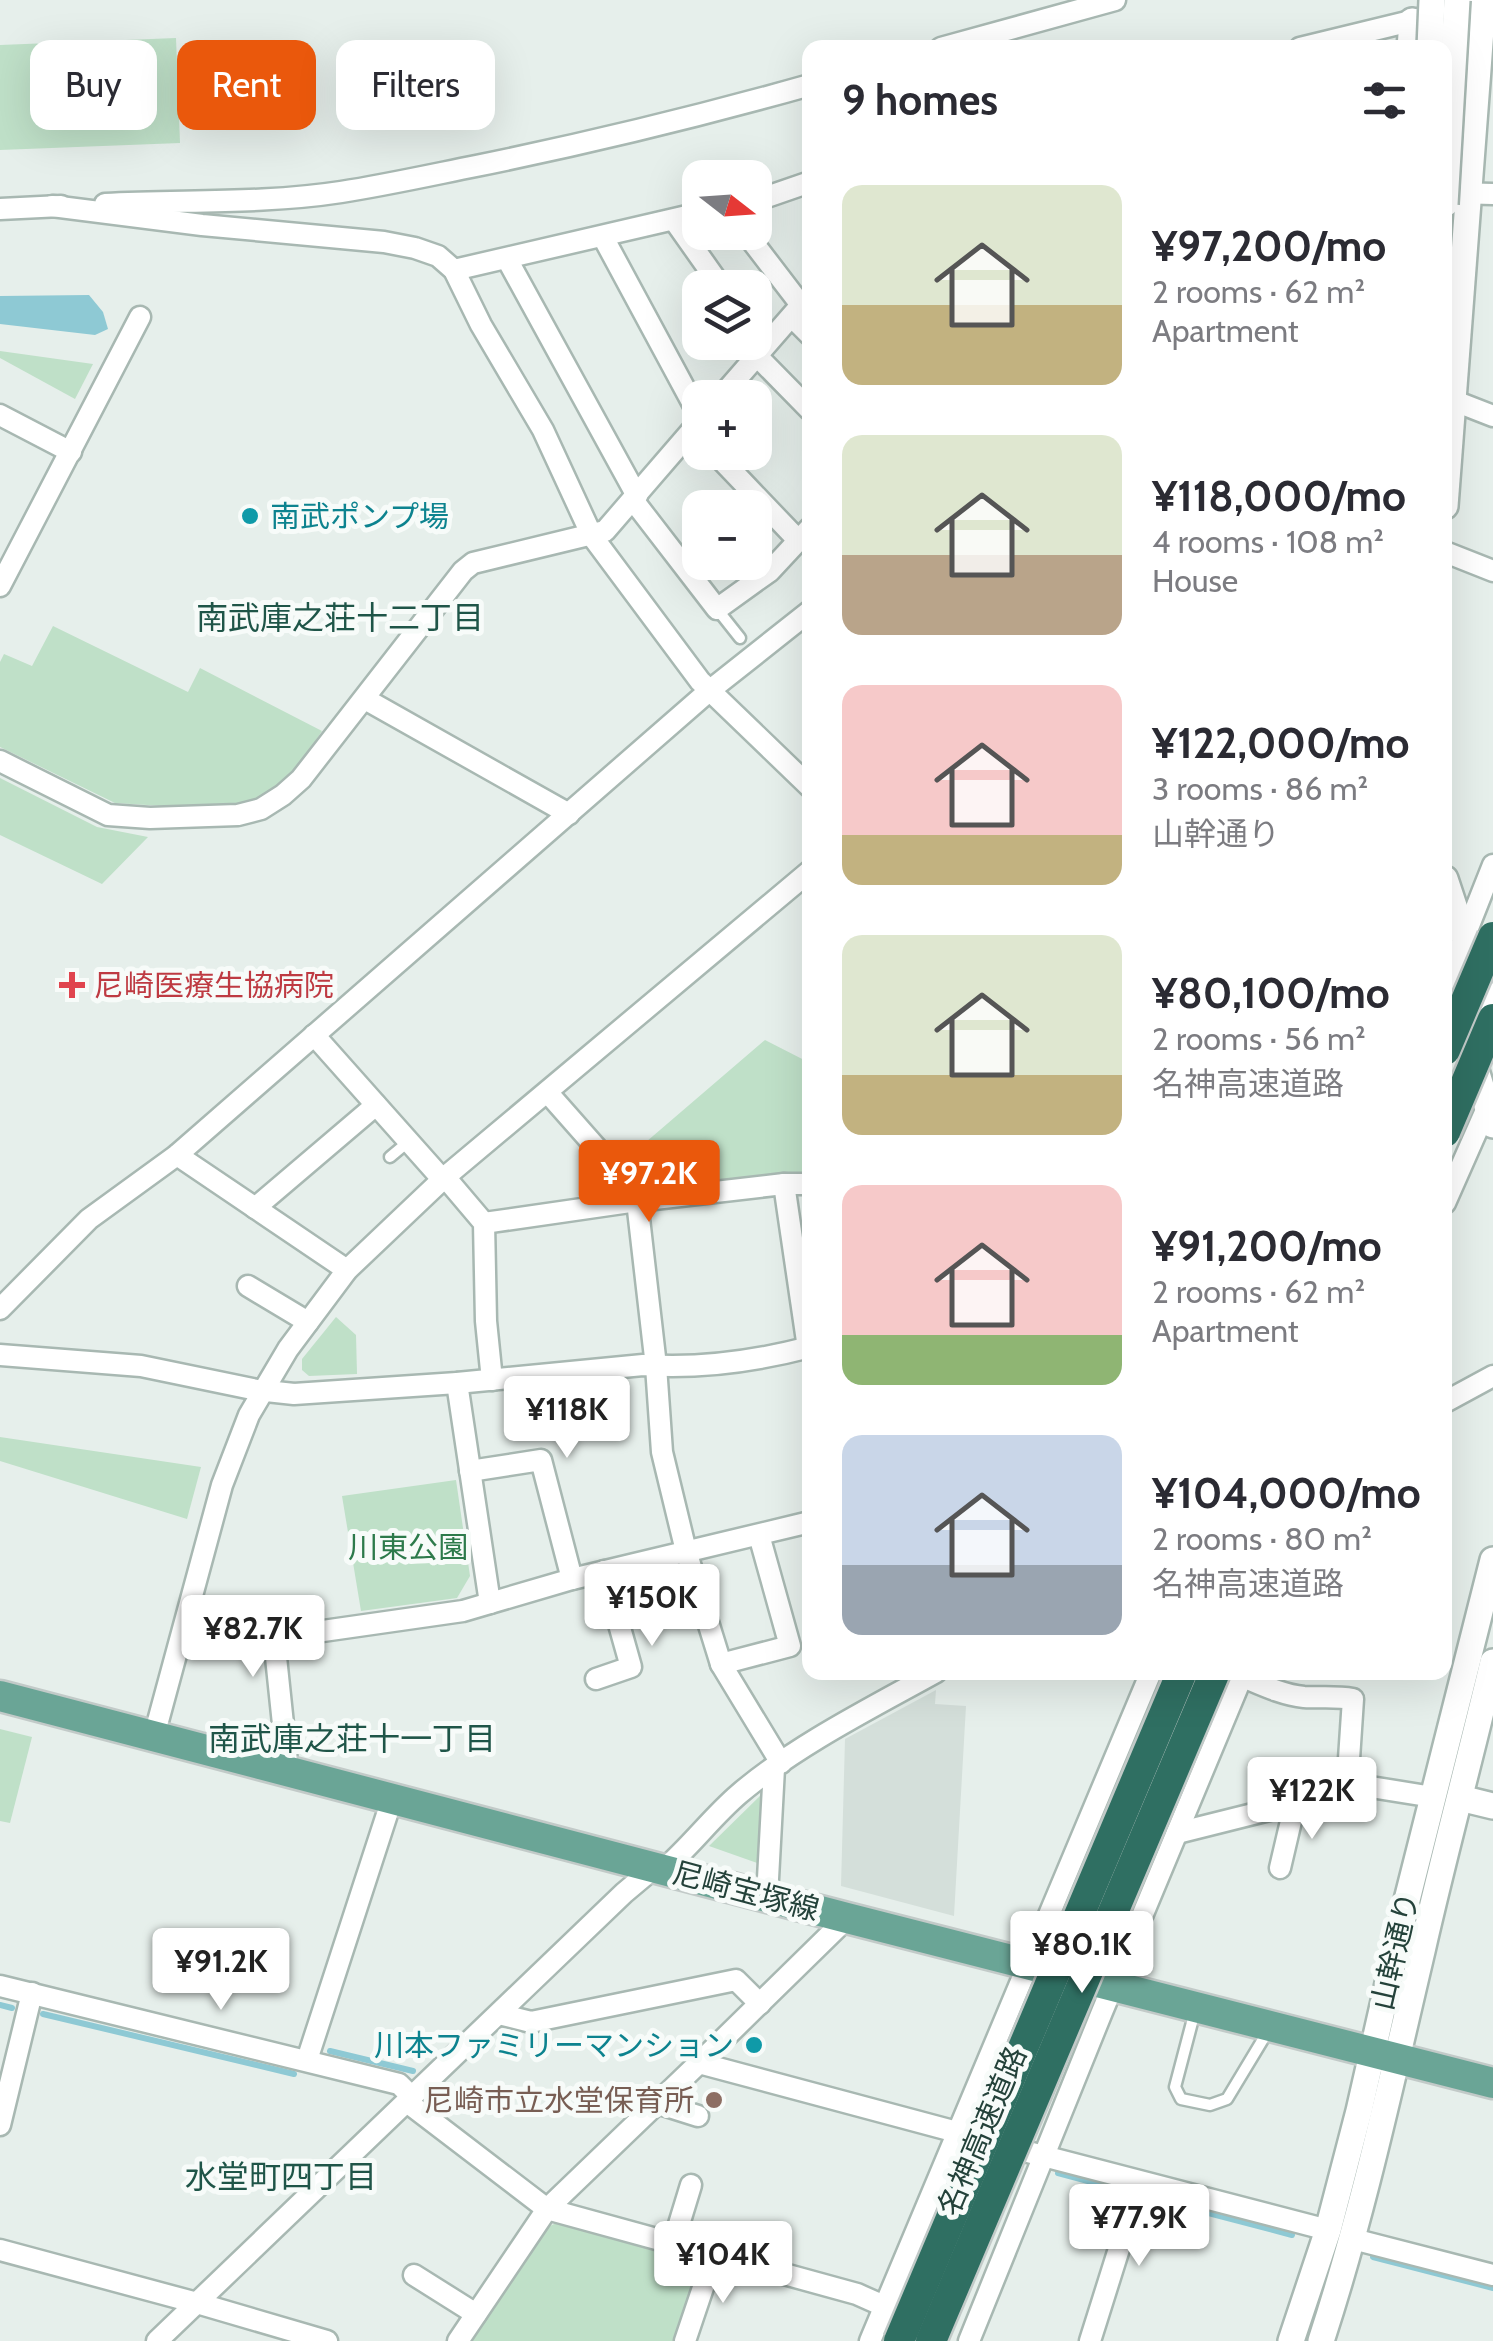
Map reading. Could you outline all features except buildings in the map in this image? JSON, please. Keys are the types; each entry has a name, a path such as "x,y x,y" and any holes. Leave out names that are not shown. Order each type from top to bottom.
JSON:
{"highway":[{"path":"1452,1027 1479,938"},
{"path":"1452,1116 1493,1021"},
{"name":"名神高速道路","path":"899,2341 1179,1680"},
{"name":"名神高速道路","path":"931,2341 1231,1680"}],"main road":[{"name":"尼崎宝塚線","path":"0,1696 1493,2083"}],"street":[{"path":"969,40 1115,0"},
{"path":"1430,40 1432,0"},
{"path":"1333,40 1478,1"},
{"path":"1478,1 1469,193 1452,400 1493,416"},
{"path":"1452,161 1478,1"},
{"path":"1411,40 1412,21"},
{"path":"0,208 295,198 341,192 606,139 802,86"},
{"path":"772,195 802,185"},
{"path":"52,206 384,242 438,256 454,270 481,325 544,430 592,536 709,691 802,778"},
{"path":"454,270 682,218"},
{"path":"674,220 709,270"},
{"path":"603,236 682,394"},
{"path":"759,250 801,306 772,334"},
{"path":"506,259 634,498 717,609 770,571 802,536"},
{"path":"0,586 140,317"},
{"path":"770,360 802,400"},
{"path":"0,415 71,452"},
{"path":"0,761 108,815 238,815 261,808 283,795 300,778 473,563 605,531 682,444"},
{"path":"734,470 802,532"},
{"path":"1452,555 1493,571"},
{"path":"0,1309 89,1219 176,1154 709,691 802,617"},
{"path":"365,699 568,814"},
{"path":"1493,865 1479,938 1493,1021"},
{"path":"154,1736 234,1448 288,1349 347,1270 444,1178 802,878"},
{"path":"1452,892 1479,938"},
{"path":"1452,972 1479,938"},
{"path":"1452,996 1491,1109 1452,1189"},
{"path":"314,1035 484,1223 492,1380"},
{"path":"548,1093 608,1161 637,1202 662,1452 686,1552 721,1664 777,1765 767,1897"},
{"path":"255,1208 376,1104"},
{"path":"176,1154 347,1270"},
{"path":"784,1184 802,1301"},
{"path":"484,1223 802,1184"},
{"path":"248,1286 308,1322"},
{"path":"0,1355 141,1366 294,1394 643,1365 707,1365 802,1349"},
{"path":"1452,1398 1493,1376"},
{"path":"457,1383 490,1603"},
{"path":"470,1471 541,1460 572,1579"},
{"path":"188,1613 274,1638 463,1611 572,1579 802,1524"},
{"path":"721,1664 790,1646 759,1535"},
{"name":"山幹通り","path":"1321,2341 1353,2239 1433,1797 1493,1560"},
{"path":"596,1679 631,1667 604,1571"},
{"path":"274,1638 288,1772"},
{"name":"山幹通り","path":"1291,2341 1328,2230 1359,2110 1384,2055 1460,1798 1493,1662"},
{"path":"156,2341 624,1892 688,1848 704,1826 777,1765 922,1680"},
{"path":"870,2341 1147,1680"},
{"path":"0,1986 400,2084 409,2100 546,2209 857,2294 969,2340 1173,1841 1232,1680"},
{"path":"1250,1680 1302,1696 1353,1699 1347,1789"},
{"path":"1089,1819 1173,1841 1358,1785 1433,1797"},
{"path":"1460,1798 1493,1806"},
{"path":"307,2060 392,1799"},
{"path":"1280,1868 1295,1804"},
{"path":"458,2341 546,2209 846,1918"},
{"path":"499,2014 531,2022 736,1980 760,2004"},
{"path":"0,2125 32,1993"},
{"path":"699,2064 1328,2230"},
{"path":"657,2103 698,2116"},
{"path":"1090,2341 1140,2182"},
{"path":"673,2244 691,2185"},
{"path":"1353,2239 1493,2275"},
{"path":"0,2250 328,2341"},
{"path":"685,2341 714,2255"},
{"path":"414,2275 476,2314"}],"lane":[{"path":"717,609 740,638"},
{"path":"390,1157 409,1141"},
{"path":"1196,2007 1175,2088 1182,2099 1210,2105 1228,2100 1271,2026"}],"shaded area":[{"path":"936,1690 935,1704 966,1706 954,1916 841,1886 845,1739"}],"green space":[{"path":"176,38 180,143 0,150 0,45 30,44 30,130 157,130 157,40 126,40"},
{"path":"0,351 93,364 75,399 0,358"},
{"path":"53,626 188,692 200,668 322,731 278,791 247,804 211,809 115,803 0,747 0,662 4,654 32,666"},
{"path":"0,778 97,827 148,837 102,884 0,835"},
{"path":"765,1040 802,1059 802,1173 655,1192 641,1184 625,1160"},
{"path":"336,1317 356,1335 357,1374 309,1376 302,1370 302,1359"},
{"path":"0,1437 201,1467 187,1519 0,1461"},
{"name":"川東公園","path":"456,1480 470,1576 457,1598 361,1611 342,1496"},
{"path":"0,1729 32,1737 10,1823 0,1821"},
{"path":"769,1787 760,1864 709,1846"},
{"path":"562,2220 695,2260 699,2272 675,2341 468,2341 546,2228"}],"water":[{"path":"89,295 103,312 108,329 95,335 0,324 0,296"}],"waterway":[{"path":"0,2005 12,2008"},
{"path":"43,2014 294,2074"},
{"path":"330,2051 413,2071"},
{"path":"1058,2173 1129,2192"},
{"path":"1147,2197 1292,2235"},
{"path":"1373,2257 1493,2288"}],"place":[{"name":"南武ポンプ場","path":"250,516"},
{"name":"尼崎医療生協病院","path":"72,985"},
{"name":"川本ファミリーマンション","path":"754,2045"},
{"name":"尼崎市立水堂保育所","path":"714,2100"}],"district":[{"name":"南武庫之荘十二丁目","path":"340,617"},
{"name":"南武庫之荘十一丁目","path":"352,1738"},
{"name":"水堂町四丁目","path":"281,2176"}]}
